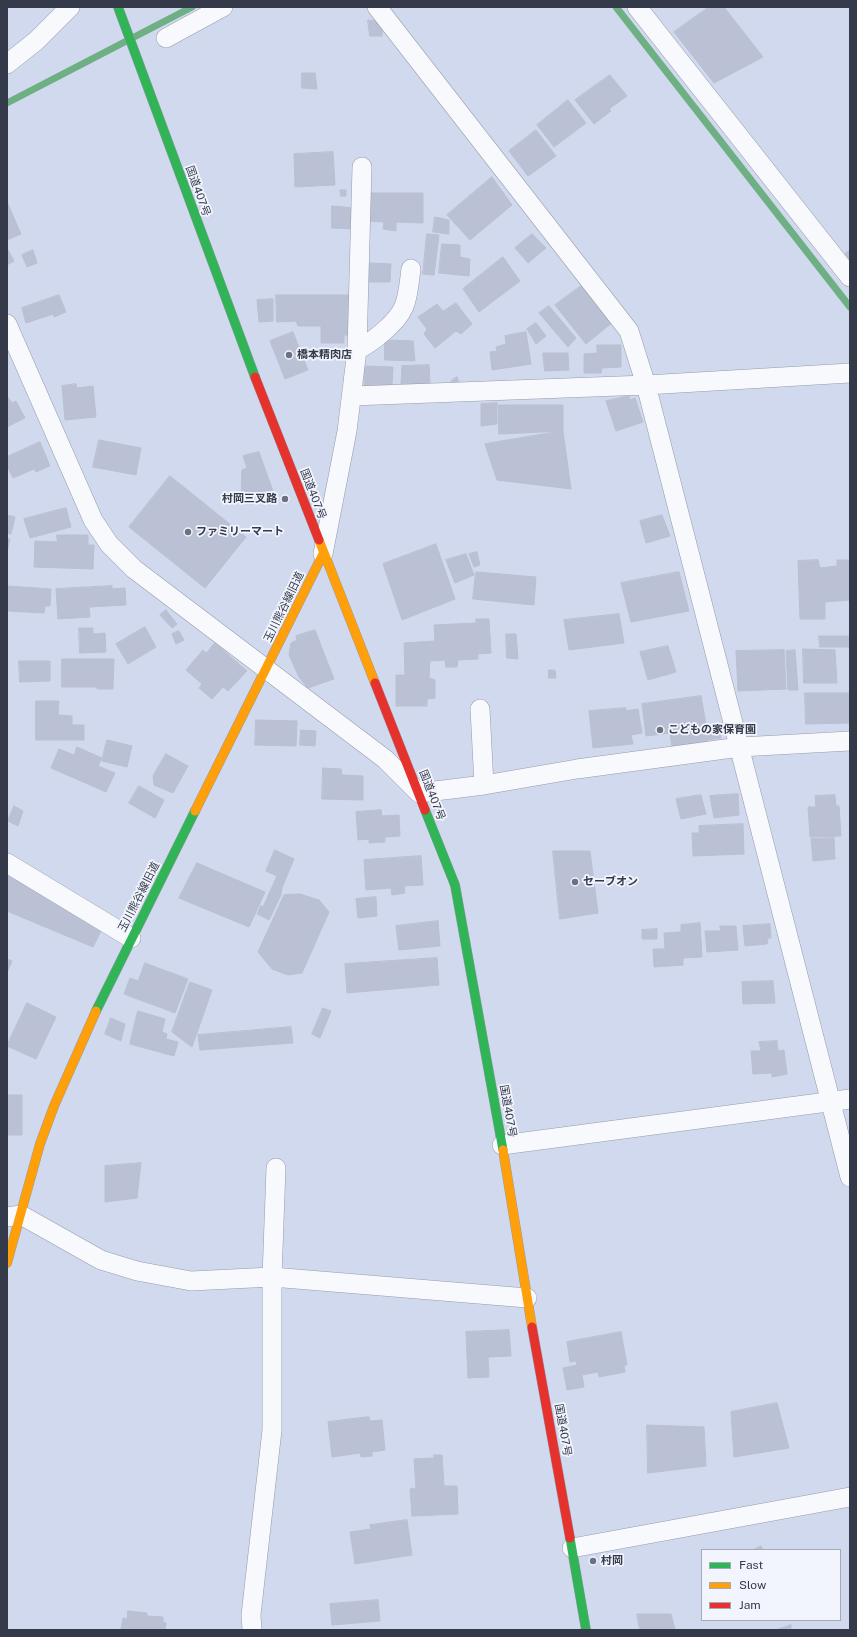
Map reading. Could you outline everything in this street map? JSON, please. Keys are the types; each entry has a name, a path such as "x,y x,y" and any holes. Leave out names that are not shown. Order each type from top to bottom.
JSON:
{"main road":[{"name":"国道407号","path":"118,7 211,262 323,554 455,885 586,1630"},
{"name":"玉川熊谷線旧道","path":"7,1263 14,1216 54,1106 131,938 323,554"}],"street":[{"path":"7,64 36,41 70,7"},
{"path":"166,38 223,7"},
{"path":"377,7 629,331 646,385 850,1177"},
{"path":"637,7 850,277"},
{"path":"323,554 347,431 357,350 362,167"},
{"path":"357,350 368,345 396,321 403,312 407,300 411,269"},
{"path":"7,324 94,520 109,544 134,569 267,668 385,759 419,793 484,785 577,769 740,747 850,741"},
{"path":"352,396 646,385 850,373"},
{"path":"480,709 484,785"},
{"path":"7,863 131,938"},
{"path":"502,1146 850,1099"},
{"path":"252,1630 252,1615 272,1430 272,1277 276,1168"},
{"path":"14,1216 101,1260 136,1271 191,1281 272,1277 527,1298"},
{"path":"572,1548 850,1496"}],"building":[{"path":"709,7 724,7 763,57 714,83 674,32"},
{"path":"368,20 382,21 382,36 370,36"},
{"path":"302,73 315,73 317,89 302,88"},
{"path":"610,75 627,96 609,109 611,111 594,124 575,100"},
{"path":"568,100 586,123 554,147 537,125"},
{"path":"536,130 556,156 528,176 509,151"},
{"path":"333,152 335,185 295,187 294,154"},
{"path":"492,177 512,205 470,240 447,215"},
{"path":"340,190 346,190 346,196 341,196"},
{"path":"371,193 423,193 423,223 396,222 396,231 383,229 384,222 369,221"},
{"path":"7,202 21,234 7,240"},
{"path":"332,206 354,208 354,229 332,228"},
{"path":"435,217 449,220 449,234 433,232"},
{"path":"427,234 439,235 434,275 423,274"},
{"path":"532,234 546,248 528,263 515,248"},
{"path":"442,244 460,245 460,257 470,259 469,276 439,273"},
{"path":"7,248 14,261 7,265"},
{"path":"33,250 37,263 27,267 22,255"},
{"path":"850,250 850,260 845,254"},
{"path":"503,257 520,281 479,312 463,289"},
{"path":"369,263 391,264 390,282 368,282"},
{"path":"581,286 613,322 586,344 555,305"},
{"path":"59,295 66,312 54,317 53,314 26,323 22,308"},
{"path":"276,295 350,295 353,335 344,335 344,343 321,343 321,326 298,326 296,321 277,322"},
{"path":"273,299 273,321 259,322 257,300"},
{"path":"456,303 472,324 461,334 456,331 435,348 424,334 427,329 418,317 437,304 443,311"},
{"path":"549,306 576,338 568,347 539,313"},
{"path":"536,323 546,336 536,344 527,329"},
{"name":"橋本精肉店","path":"293,332 308,370 285,379 270,341"},
{"path":"526,332 531,364 492,370 490,352 497,351 496,347 506,344 505,336"},
{"path":"385,340 413,341 415,361 385,360"},
{"path":"597,345 621,345 621,367 602,368 601,373 584,373 584,354 597,353"},
{"path":"543,353 568,353 569,370 545,371"},
{"path":"429,365 430,384 401,384 402,366"},
{"path":"364,366 393,367 392,385 365,387"},
{"path":"457,377 460,385 454,387 451,381"},
{"path":"76,384 77,388 93,386 96,417 65,420 62,386"},
{"path":"7,396 12,403 16,401 25,418 7,427"},
{"path":"629,396 630,400 635,398 643,422 616,431 606,401"},
{"path":"497,403 497,424 481,426 481,404"},
{"path":"499,405 563,405 563,431 499,434"},
{"path":"563,431 571,489 497,480 485,444"},
{"path":"99,440 141,448 136,475 93,467"},
{"path":"40,442 50,466 36,472 34,469 13,478 7,466 7,457"},
{"path":"259,452 273,491 241,498 242,470 247,468 243,456"},
{"name":"ファミリーマート","path":"170,476 246,537 205,588 129,527"},
{"path":"66,508 71,527 30,538 24,519"},
{"path":"7,515 15,517 11,534 7,533"},
{"path":"662,515 670,536 646,543 640,521"},
{"path":"57,535 88,535 88,545 94,545 93,569 34,567 35,541 57,542"},
{"path":"7,538 10,539 7,552"},
{"path":"436,544 455,599 402,620 383,564"},
{"path":"477,552 480,565 474,567 469,554"},
{"path":"466,554 474,575 455,583 446,560"},
{"path":"818,560 820,568 837,566 837,560 850,560 850,600 825,602 825,619 800,619 798,561"},
{"path":"476,572 536,577 534,605 473,599"},
{"path":"679,572 689,611 631,622 621,583"},
{"path":"7,586 51,589 50,606 45,606 44,613 7,611"},
{"path":"112,586 112,589 125,588 126,605 89,607 90,617 58,619 56,589"},
{"path":"166,610 177,624 172,628 160,615"},
{"path":"619,614 624,643 569,650 564,620"},
{"path":"476,619 489,619 491,653 478,654 478,659 458,660 457,667 446,667 445,660 430,661 429,678 435,680 435,698 427,699 427,706 396,706 396,675 405,675 404,643 435,641 434,625 476,623"},
{"path":"145,627 156,647 128,664 116,644"},
{"path":"79,628 93,628 93,634 105,633 106,652 80,653"},
{"path":"315,630 334,679 308,688 299,677 289,655 291,643 297,640 296,636"},
{"path":"179,631 184,640 176,644 172,634"},
{"path":"506,634 516,634 518,659 507,658"},
{"path":"819,636 850,636 850,647 820,647"},
{"path":"215,643 247,671 228,691 223,687 212,699 199,688 202,684 186,670 203,650 206,653"},
{"path":"668,646 676,672 648,680 640,652"},
{"path":"803,649 835,650 837,683 804,683"},
{"path":"784,650 786,689 738,691 736,651"},
{"path":"795,650 798,690 788,690 786,651"},
{"path":"62,659 114,659 113,689 97,689 97,687 62,687"},
{"path":"19,661 50,661 50,681 20,682"},
{"path":"549,670 555,670 556,678 549,678"},
{"path":"805,693 849,693 849,723 806,724"},
{"path":"701,696 707,730 718,728 721,738 707,740 708,743 672,747 670,733 646,736 642,704"},
{"path":"36,701 59,701 58,715 72,716 72,725 84,725 84,740 36,740"},
{"path":"626,708 625,711 638,709 642,733 631,735 633,744 593,748 589,711"},
{"path":"256,720 297,721 296,746 255,745"},
{"path":"301,730 316,731 315,746 300,745"},
{"path":"107,740 132,746 127,767 102,761"},
{"path":"77,747 102,758 98,766 115,773 106,792 51,768 59,749 74,755"},
{"path":"166,754 188,766 173,793 154,785 153,776"},
{"path":"323,768 341,769 342,775 363,776 363,800 322,799"},
{"path":"139,786 164,800 155,818 129,803"},
{"path":"738,794 739,815 714,818 710,796"},
{"path":"701,795 706,814 681,819 676,799"},
{"path":"835,795 836,806 839,806 841,836 810,837 808,807 816,807 815,796"},
{"path":"14,806 23,811 18,826 8,821"},
{"path":"381,810 382,816 399,815 400,836 385,837 385,842 369,843 369,839 358,840 356,812"},
{"path":"743,824 744,854 693,856 692,833 699,833 699,826"},
{"path":"834,838 835,859 813,861 811,839"},
{"path":"275,850 294,859 282,888 281,895 269,920 257,914 261,905 263,907 277,876 266,871"},
{"name":"セーブオン","path":"553,851 590,851 598,913 560,919"},
{"path":"421,856 423,885 404,886 405,893 392,895 391,888 366,890 364,860"},
{"path":"197,863 265,892 249,927 179,898"},
{"path":"7,872 102,929 93,947 7,911"},
{"path":"300,894 319,900 329,912 302,973 288,975 272,969 258,952 284,895"},
{"path":"376,897 377,916 358,918 356,899"},
{"path":"438,921 440,946 399,950 396,926"},
{"path":"700,923 702,957 683,958 683,965 654,967 653,949 665,949 664,933 681,932 681,925"},
{"path":"770,924 771,938 768,938 767,944 745,946 743,926"},
{"path":"720,926 736,926 738,950 707,952 705,931 721,931"},
{"path":"657,929 657,939 642,939 642,930"},
{"path":"437,958 439,985 347,993 345,964"},
{"path":"7,959 12,961 7,973"},
{"path":"145,963 188,979 175,1013 124,994 130,978 138,981"},
{"path":"773,981 775,1003 743,1004 742,982"},
{"path":"190,982 212,990 192,1047 172,1032"},
{"path":"27,1003 56,1017 36,1059 7,1046"},
{"path":"323,1008 331,1011 320,1038 312,1034"},
{"path":"138,1011 165,1019 162,1032 167,1034 166,1039 178,1042 174,1056 130,1044"},
{"path":"111,1018 125,1024 121,1041 105,1034"},
{"path":"291,1027 293,1043 200,1050 198,1035"},
{"path":"777,1041 778,1051 784,1050 787,1074 772,1077 772,1073 753,1074 751,1051 761,1051 759,1042"},
{"path":"7,1095 22,1095 22,1135 7,1135"},
{"path":"141,1163 137,1198 105,1202 105,1166"},
{"path":"509,1330 511,1356 488,1357 489,1377 468,1378 466,1332"},
{"path":"621,1332 627,1365 624,1365 625,1372 599,1377 598,1372 582,1375 584,1387 567,1390 563,1368 577,1365 576,1361 570,1362 567,1342"},
{"path":"777,1403 789,1448 734,1457 731,1412"},
{"path":"369,1417 370,1421 382,1420 385,1450 372,1452 372,1456 361,1457 360,1453 332,1457 328,1422"},
{"path":"647,1425 704,1427 706,1466 648,1473"},
{"path":"434,1455 442,1455 444,1486 457,1486 458,1514 412,1516 410,1489 416,1488 414,1459 434,1458"},
{"path":"407,1520 412,1555 355,1564 350,1532 371,1529 370,1525"},
{"path":"761,1546 762,1549 755,1549"},
{"path":"378,1600 380,1621 332,1625 330,1604"},
{"path":"128,1611 147,1613 147,1616 163,1617 163,1622 166,1623 165,1630 121,1630 123,1618 127,1619"},
{"path":"637,1614 671,1614 675,1630 640,1630"},
{"path":"791,1625 791,1630 776,1630"}],"waterway":[{"path":"7,103 192,7"},
{"path":"616,7 850,307"}],"traffic: fast":[{"path":"118,7 255,377"},
{"path":"425,810 455,885 503,1150"},
{"path":"96,1011 195,811"},
{"path":"570,1538 586,1630"}],"traffic: slow":[{"path":"319,540 375,683"},
{"path":"195,811 323,554"},
{"path":"7,1263 40,1144 54,1106 96,1011"},
{"path":"503,1150 532,1327"}],"traffic: jam":[{"path":"255,377 319,540"},
{"path":"375,683 425,810"},
{"path":"532,1327 570,1538"}],"place":[{"name":"橋本精肉店","path":"289,355"},
{"name":"村岡三叉路","path":"285,499"},
{"name":"ファミリーマート","path":"188,532"},
{"name":"こどもの家保育園","path":"660,730"},
{"name":"セーブオン","path":"575,882"},
{"name":"村岡","path":"593,1561"}]}
